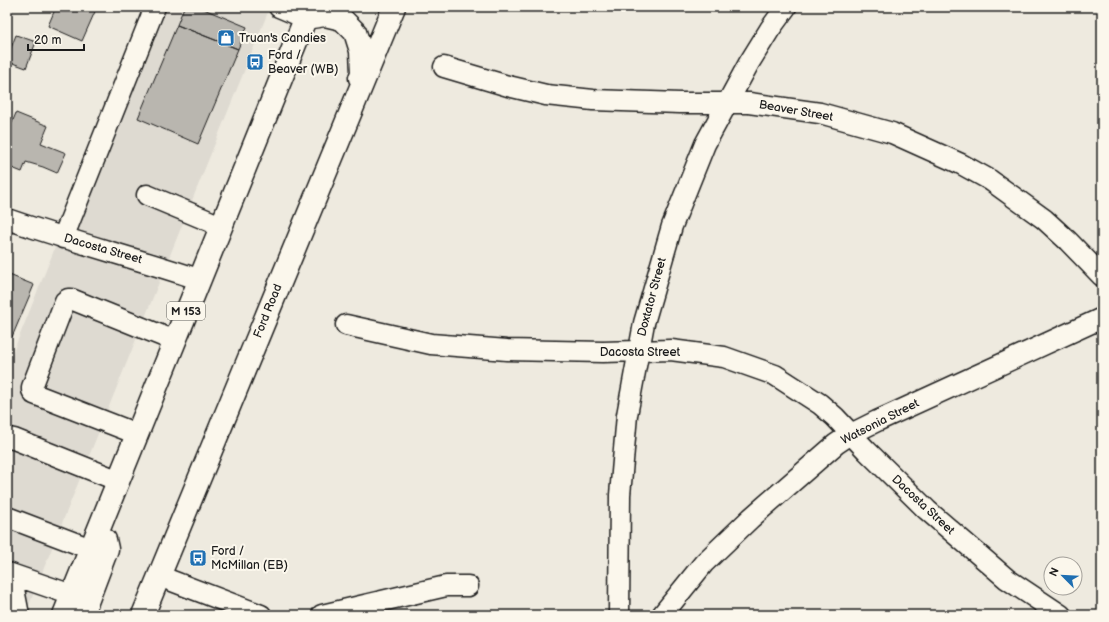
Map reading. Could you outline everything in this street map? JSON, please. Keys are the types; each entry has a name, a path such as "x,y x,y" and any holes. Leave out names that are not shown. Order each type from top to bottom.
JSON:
{"main road":[{"name":"Ford Road","path":"143,615 394,7"},
{"path":"308,12 342,20 355,32 361,51 362,73 350,114"},
{"name":"M 153","path":"64,615 175,342 198,279 308,12"},
{"path":"82,615 107,549 102,521"}],"street":[{"path":"63,238 155,7"},
{"path":"279,7 308,12"},
{"name":"Doxtator Street","path":"619,615 620,495 627,415 644,323 672,226 704,144 749,63 770,29 786,7"},
{"name":"Beaver Street","path":"444,67 508,86 546,95 593,100 680,103 749,102 820,113 892,133 961,164 990,180 1044,218 1102,276"},
{"path":"147,195 221,226"},
{"name":"Dacosta Street","path":"7,219 63,238 198,279"},
{"path":"137,434 34,394 32,387 65,301 71,299 175,342"},
{"name":"Watsonia Street","path":"662,615 704,563 751,518 836,444 851,434 1102,318"},
{"name":"Dacosta Street","path":"346,325 431,344 507,350 603,352 671,350 724,357 774,375 820,404 835,417 927,510 1007,578 1061,615"},
{"path":"7,440 9,438 14,439 118,481"},
{"path":"7,517 91,549"},
{"path":"9,574 72,595"},
{"path":"9,574 19,615"},
{"path":"160,576 261,615"},
{"path":"322,615 446,586 468,586"}],"shaded area":[{"path":"152,7 270,7 25,615 7,615 7,367"}],"building":[{"path":"56,7 97,7 82,41 48,26"},
{"name":"Truan's Candies","path":"184,7 199,7 247,27 238,49 177,25"},
{"path":"177,25 238,49 198,144 138,118"},
{"path":"16,35 36,42 26,68 7,61"},
{"path":"16,113 48,126 41,143 66,153 57,173 26,162 22,172 7,166 7,135"},
{"path":"7,274 34,285 12,337 7,335"}],"place":[{"name":"Truan's Candies","path":"226,38"},
{"name":"Ford / Beaver (WB)","path":"255,62"},
{"name":"Ford / McMillan (EB)","path":"198,558"}]}
